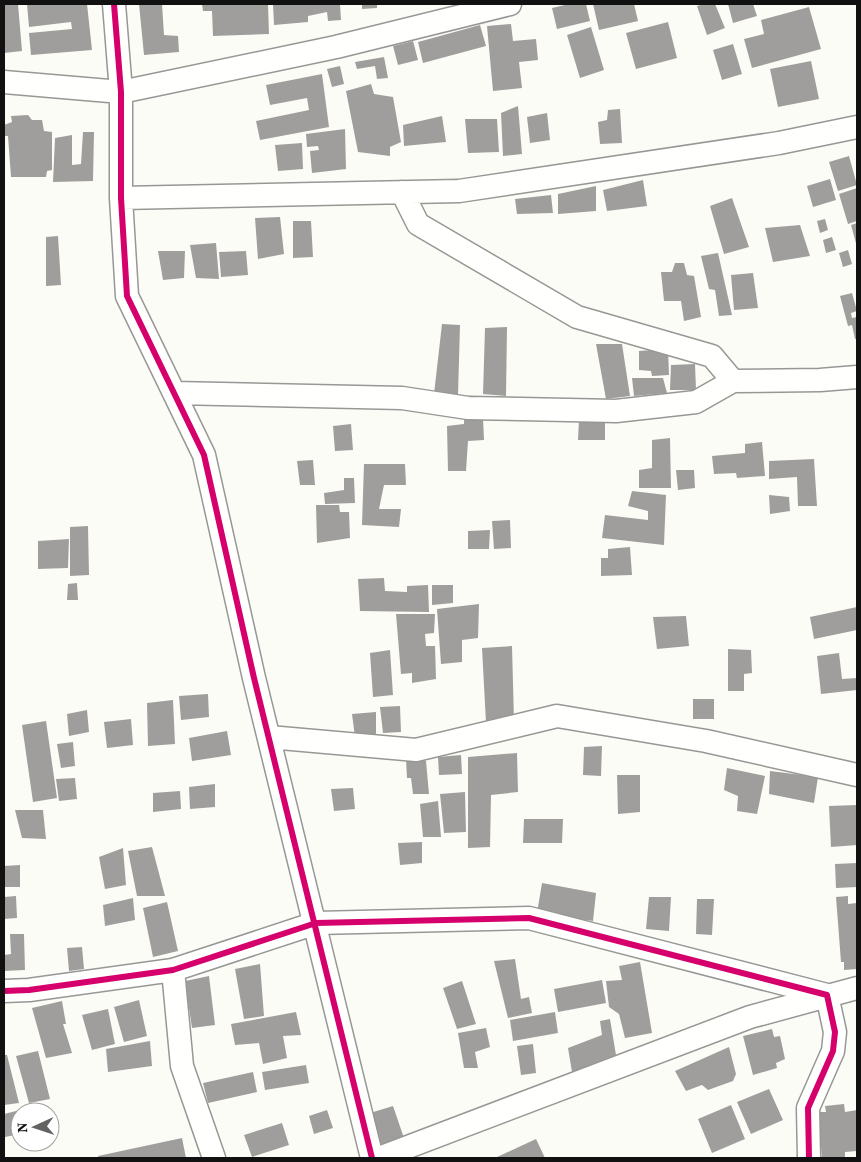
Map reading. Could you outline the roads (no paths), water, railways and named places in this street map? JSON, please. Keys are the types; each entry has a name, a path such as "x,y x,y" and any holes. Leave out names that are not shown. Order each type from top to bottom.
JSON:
{"street":[{"path":"114,4 121,92 121,198 126,296 204,455 269,738 316,923 372,1158"},
{"path":"4,82 121,92 336,47 510,4"},
{"path":"121,198 459,191 779,143 857,127"},
{"path":"402,192 418,224 577,317 712,356 734,381"},
{"path":"174,393 402,398 468,408 616,411 696,402 734,381 820,380 857,377"},
{"path":"269,738 416,750 557,716 706,741 857,775"},
{"path":"4,992 173,970 316,923 529,918 827,995"},
{"path":"173,970 182,1066 214,1158"},
{"path":"379,1158 750,1017 857,988"},
{"path":"809,1158 808,1108 833,1051 835,1032 827,995"}]}
